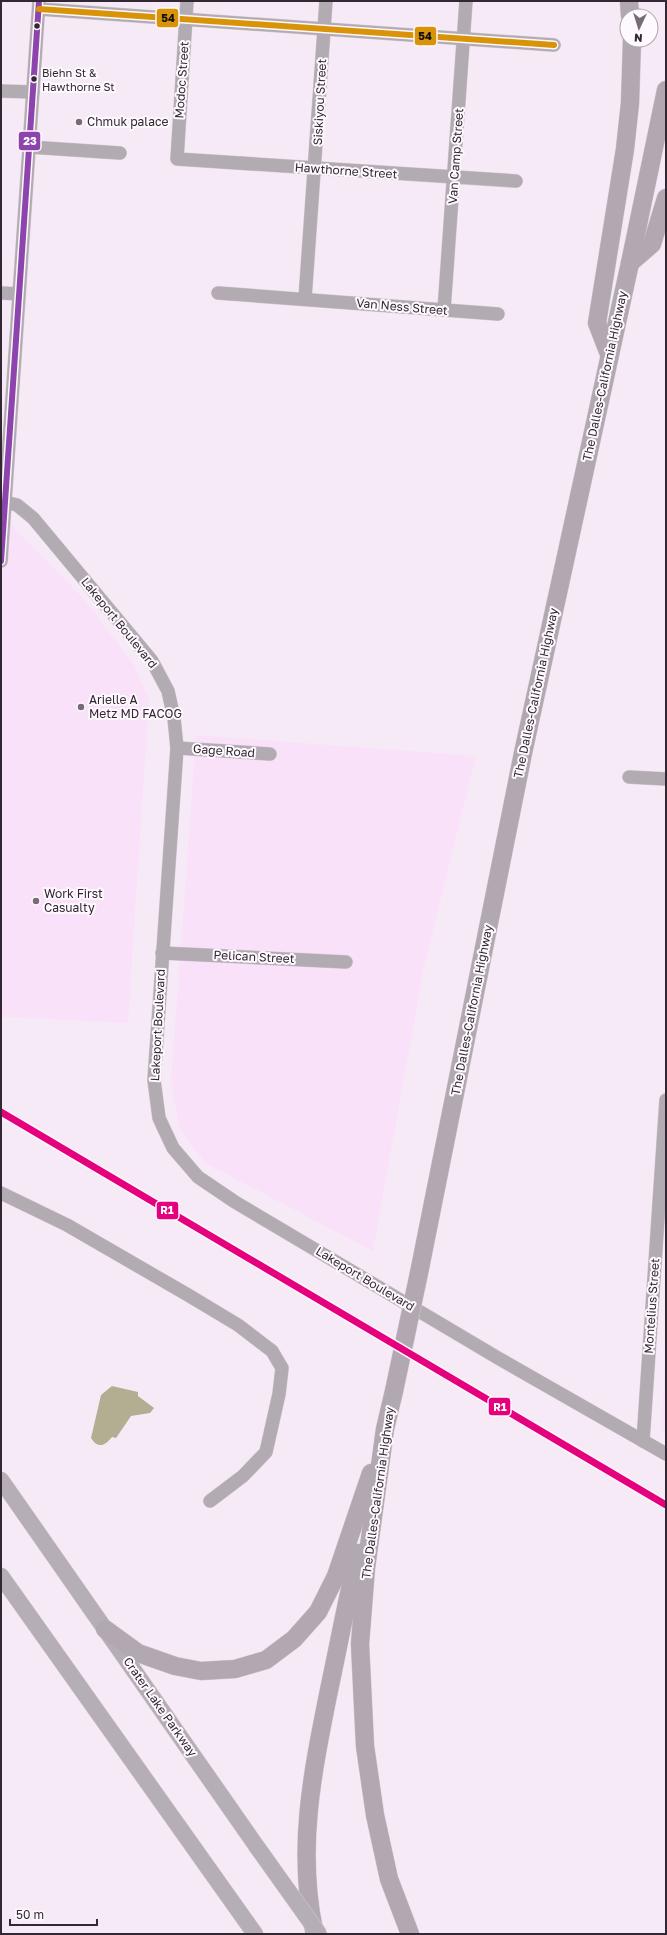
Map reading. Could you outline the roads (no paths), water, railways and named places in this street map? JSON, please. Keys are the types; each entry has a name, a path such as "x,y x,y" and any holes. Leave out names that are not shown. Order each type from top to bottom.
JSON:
{"highway":[{"path":"609,354 597,323 630,103 632,48"},
{"name":"The Dalles-California Highway","path":"410,1934 390,1880 375,1815 365,1746 361,1687 360,1644 366,1568 385,1429 419,1273 523,753 630,263 666,90"},
{"path":"630,263 652,244 666,198"},
{"path":"105,1629 138,1653 175,1666 201,1671 235,1669 266,1660 294,1639 318,1612 336,1576 385,1429"},
{"path":"315,1934 308,1900 307,1874 307,1836 312,1776 347,1601 385,1429"}],"main road":[{"name":"Crater Lake Parkway","path":"1,1480 319,1934"},
{"path":"1,1576 255,1934"}],"street":[{"name":"Modoc Street","path":"177,159 187,1"},
{"name":"Siskiyou Street","path":"305,299 316,169 326,1"},
{"name":"Van Camp Street","path":"444,310 455,178 466,1"},
{"path":"1,561 39,5 186,19 554,44"},
{"path":"1,91 33,92"},
{"path":"29,147 120,153"},
{"name":"Hawthorne Street","path":"177,159 516,181"},
{"path":"1,292 19,294"},
{"name":"Van Ness Street","path":"218,292 498,314"},
{"name":"Lakeport Boulevard","path":"6,502 24,509 33,518 152,661 168,691 174,718 177,748 154,1080 159,1118 173,1148 198,1177 242,1206 505,1362 666,1454"},
{"name":"Gage Road","path":"177,748 270,754"},
{"path":"629,777 666,779"},
{"name":"Pelican Street","path":"162,953 346,962"},
{"name":"Montelius Street","path":"643,1441 666,1100"},
{"path":"1,1193 67,1225 238,1324 272,1351 282,1368 279,1394 266,1452 243,1476 210,1501"}],"place":[{"name":"Biehn St & Hawthorne St","path":"34,79"},
{"name":"Chmuk palace","path":"79,122"},
{"name":"Arielle A Metz MD FACOG","path":"81,707"},
{"name":"Work First Casualty","path":"36,901"}]}
